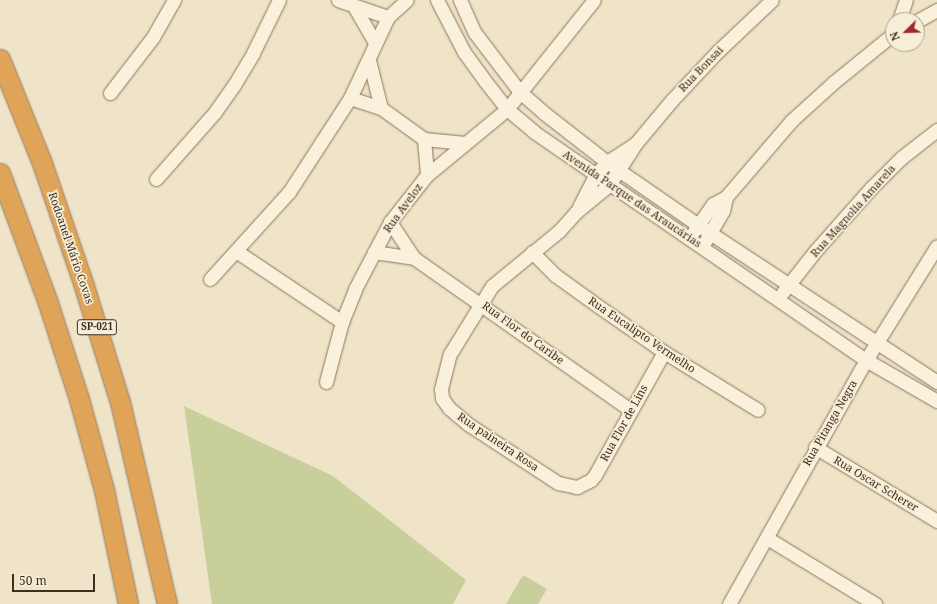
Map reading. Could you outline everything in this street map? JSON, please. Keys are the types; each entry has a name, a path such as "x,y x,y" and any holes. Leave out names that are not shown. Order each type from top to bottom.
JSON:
{"highway":[{"name":"Rodoanel Mário Covas","path":"0,59 42,163 84,286 120,402 167,604"},
{"path":"0,173 48,303 79,399 104,490 128,604"}],"street":[{"path":"110,93 152,37 174,0"},
{"path":"156,179 215,112 253,53 278,0"},
{"path":"338,0 355,8 388,17"},
{"path":"210,279 289,192 350,98 388,17 407,0"},
{"name":"Avenida Parque das Araucárias","path":"437,0 464,52 507,109 534,132 609,185 866,360 937,401"},
{"name":"Avenida Parque das Araucárias","path":"460,0 475,33 520,92 544,113 607,162 698,225 876,344 932,379"},
{"name":"Rua Aveloz","path":"326,382 342,322 374,252 390,222 427,175 507,109 594,0"},
{"name":"Rua Bonsai","path":"636,143 718,51 772,0"},
{"path":"902,12 906,0"},
{"path":"355,8 375,42"},
{"path":"925,17 937,10"},
{"path":"688,238 713,204 726,197 792,120 834,82 885,41"},
{"path":"369,60 381,108"},
{"path":"350,98 381,108 424,139 465,143"},
{"name":"Rua Magnolia Amarela","path":"778,300 788,285 871,188 901,158 937,130"},
{"path":"424,139 427,175"},
{"path":"576,212 595,175 607,162 636,143"},
{"path":"576,212 609,185 636,143"},
{"path":"701,247 711,233 723,211 726,197"},
{"name":"Rua paineira Rosa","path":"576,212 559,231 492,286 480,302 450,354 441,389 442,398 449,408 474,428 558,482 577,487"},
{"path":"390,222 414,258"},
{"path":"236,252 342,322"},
{"path":"374,252 414,258"},
{"name":"Rua Eucalipto Vermelho","path":"532,252 555,275 664,352 758,410"},
{"name":"Rua Pitanga Negra","path":"728,604 767,538 816,447 866,360 935,253"},
{"name":"Rua Flor do Caribe","path":"414,258 480,302 630,410"},
{"name":"Rua Flor de Lins","path":"577,487 591,480 595,475 630,410 664,352"},
{"path":"919,390 932,379"},
{"name":"Rua Oscar Scherer","path":"816,447 937,521"},
{"path":"767,538 875,604"}],"green space":[{"path":"184,406 333,476 466,580 453,604 212,604"},
{"path":"523,575 547,589 538,604 506,604"}]}
